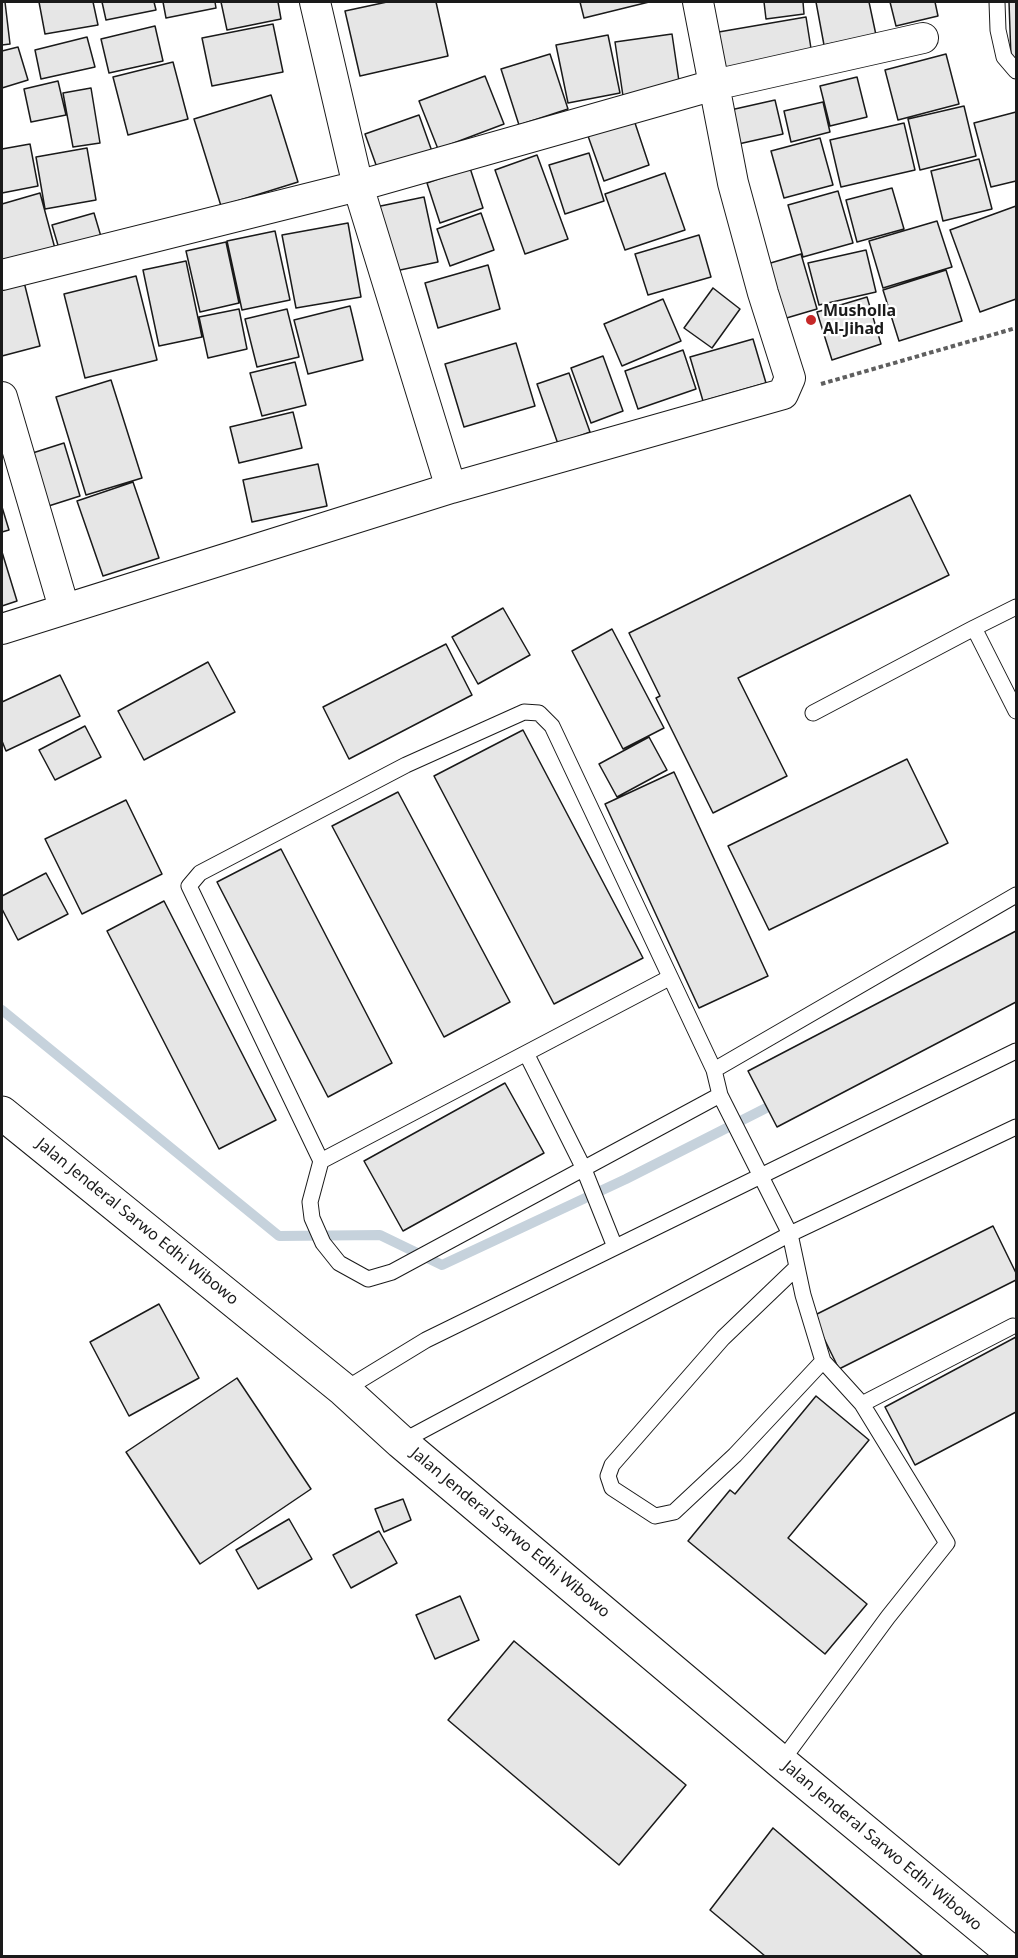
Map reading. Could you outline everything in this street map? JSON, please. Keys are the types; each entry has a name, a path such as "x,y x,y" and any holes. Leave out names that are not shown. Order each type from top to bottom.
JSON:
{"main road":[{"name":"Jalan Jenderal Sarwo Edhi Wibowo","path":"2,1113 344,1390 401,1442 781,1762 1016,1956"}],"street":[{"path":"315,2 357,186 451,488"},
{"path":"2,629 451,488 783,394 790,378 763,293 733,183 698,2"},
{"path":"2,275 357,186 714,85 923,38"},
{"path":"2,397 64,608"}],"lane":[{"path":"997,2 998,30 1004,57 1017,71"},
{"path":"813,713 1017,607"},
{"path":"974,628 1017,711"},
{"path":"720,1095 392,1272 368,1278 339,1263 323,1243 312,1218 310,1202 321,1161 189,886 200,873 406,765 524,712 540,713 552,726 714,1070 720,1095 790,1234 823,1361 862,1404 945,1537 946,1547 888,1617 781,1762"},
{"path":"714,1070 1017,895"},
{"path":"321,1161 527,1055 669,978"},
{"path":"344,1390 426,1340 1017,1051"},
{"path":"527,1055 583,1167 615,1247"},
{"path":"401,1442 790,1234 1017,1127"},
{"path":"797,1267 723,1338 612,1465 608,1476 612,1488 656,1516 674,1512 735,1455 823,1361"},
{"path":"862,1404 1013,1326"}],"path":[{"path":"783,394 1017,328"}],"building":[{"path":"2,2 5,2 10,44 2,45"},
{"path":"39,2 93,2 98,25 45,34"},
{"path":"102,2 154,2 156,10 106,20"},
{"path":"163,2 215,2 216,8 166,18"},
{"path":"221,2 278,2 281,19 227,30"},
{"path":"387,2 436,2 448,56 360,76 345,11"},
{"path":"580,2 649,2 584,18"},
{"path":"764,2 803,2 804,14 766,19"},
{"path":"816,2 869,2 876,35 824,45"},
{"path":"890,2 935,2 938,16 896,26"},
{"path":"1009,2 1016,2 1016,58 1011,58"},
{"path":"806,17 813,61 715,77 707,34"},
{"path":"273,24 283,72 212,86 202,38"},
{"path":"155,26 163,61 109,73 101,39"},
{"path":"672,34 680,88 623,96 615,42"},
{"path":"608,35 620,93 568,103 556,45"},
{"path":"87,37 95,67 41,79 35,50"},
{"path":"18,47 28,80 2,88 2,51"},
{"path":"550,54 568,109 519,125 501,69"},
{"path":"946,54 959,104 898,120 885,70"},
{"path":"173,62 188,119 128,135 113,77"},
{"path":"485,76 504,124 438,149 419,101"},
{"path":"857,77 867,117 830,126 820,86"},
{"path":"58,81 66,115 31,122 24,89"},
{"path":"91,88 100,143 73,147 63,93"},
{"path":"271,95 298,182 221,206 194,119"},
{"path":"775,100 783,134 734,145 726,111"},
{"path":"823,102 830,132 791,142 784,111"},
{"path":"964,106 976,156 920,170 908,119"},
{"path":"1016,112 1016,181 991,187 974,123"},
{"path":"419,115 434,157 380,176 365,134"},
{"path":"634,120 649,165 604,181 588,136"},
{"path":"904,123 915,170 841,187 830,140"},
{"path":"820,138 833,185 784,198 771,151"},
{"path":"30,144 38,186 2,193 2,149"},
{"path":"87,148 96,200 45,209 36,157"},
{"path":"589,153 604,201 565,214 549,165"},
{"path":"537,155 568,239 525,254 495,170"},
{"path":"979,159 992,209 943,221 931,171"},
{"path":"470,168 483,208 440,223 427,183"},
{"path":"665,173 685,230 625,250 605,194"},
{"path":"892,188 904,229 857,242 846,200"},
{"path":"838,191 853,243 803,257 788,205"},
{"path":"40,193 57,256 2,271 2,204"},
{"path":"424,197 438,262 386,273 371,208"},
{"path":"1016,206 1016,299 980,312 950,230"},
{"path":"94,213 102,240 60,252 52,225"},
{"path":"481,213 494,250 450,266 437,229"},
{"path":"937,221 952,267 883,288 869,241"},
{"path":"348,223 361,297 296,308 282,235"},
{"path":"275,231 290,300 242,310 227,241"},
{"path":"699,235 711,277 648,295 635,254"},
{"path":"226,242 239,303 200,312 186,251"},
{"path":"866,250 876,292 819,305 808,263"},
{"path":"801,254 817,309 773,322 757,267"},
{"path":"186,261 202,337 159,346 143,270"},
{"path":"488,265 500,309 438,328 425,283"},
{"path":"946,270 962,321 899,341 883,290"},
{"path":"136,276 157,360 85,378 64,294"},
{"path":"24,282 40,346 2,356 2,287"},
{"path":"713,288 740,309 712,348 684,328"},
{"path":"867,297 881,344 832,360 817,312"},
{"path":"663,299 681,341 622,366 604,324"},
{"path":"350,306 363,360 308,374 294,320"},
{"path":"239,309 247,349 208,358 199,317"},
{"path":"287,309 299,357 257,367 245,319"},
{"path":"753,339 766,383 703,401 690,357"},
{"path":"516,343 535,406 464,427 445,364"},
{"path":"683,350 696,389 638,409 625,371"},
{"path":"603,356 623,411 591,423 571,368"},
{"path":"295,362 306,405 262,416 250,373"},
{"path":"569,373 590,432 558,444 537,384"},
{"path":"111,380 142,478 86,495 56,397"},
{"path":"293,412 302,448 239,463 230,427"},
{"path":"64,443 80,496 36,510 20,457"},
{"path":"318,464 327,506 252,522 243,480"},
{"path":"133,482 159,558 103,576 77,501"},
{"path":"910,495 949,575 738,678 787,776 713,813 656,698 660,696 629,633"},
{"path":"2,507 9,530 2,532"},
{"path":"2,552 17,601 2,606"},
{"path":"503,608 530,655 478,684 452,637"},
{"path":"612,629 664,728 623,749 572,651"},
{"path":"446,644 472,695 349,759 323,707"},
{"path":"208,662 235,712 144,760 118,711"},
{"path":"60,675 80,716 6,751 2,741 2,702"},
{"path":"85,726 101,757 55,780 39,750"},
{"path":"523,730 643,958 554,1004 434,776"},
{"path":"649,737 667,770 617,797 599,764"},
{"path":"907,759 948,843 769,930 728,846"},
{"path":"674,772 768,976 699,1008 605,804"},
{"path":"398,792 510,1002 444,1037 332,826"},
{"path":"126,800 162,874 82,914 45,839"},
{"path":"281,849 392,1063 328,1097 217,882"},
{"path":"46,873 68,914 18,940 2,909 2,896"},
{"path":"164,901 276,1120 219,1149 107,931"},
{"path":"1016,931 1016,1002 777,1127 748,1071"},
{"path":"505,1083 544,1153 403,1231 364,1161"},
{"path":"993,1226 1016,1273 1016,1280 839,1369 813,1316"},
{"path":"159,1304 199,1378 129,1416 90,1342"},
{"path":"1016,1337 1016,1412 915,1465 885,1407"},
{"path":"237,1378 311,1489 200,1564 126,1452"},
{"path":"816,1396 869,1440 788,1538 867,1604 825,1654 688,1541 730,1490 735,1494"},
{"path":"403,1499 411,1520 384,1532 375,1509"},
{"path":"289,1519 312,1559 258,1589 236,1550"},
{"path":"379,1531 397,1563 351,1588 333,1555"},
{"path":"460,1596 479,1640 435,1659 416,1615"},
{"path":"514,1641 686,1785 619,1865 448,1720"},
{"path":"773,1828 923,1956 765,1956 710,1910"}],"waterway":[{"path":"2,1010 279,1236 380,1235 442,1265 626,1179 778,1102"}],"place":[{"name":"Musholla Al-Jihad","path":"811,320"}]}
